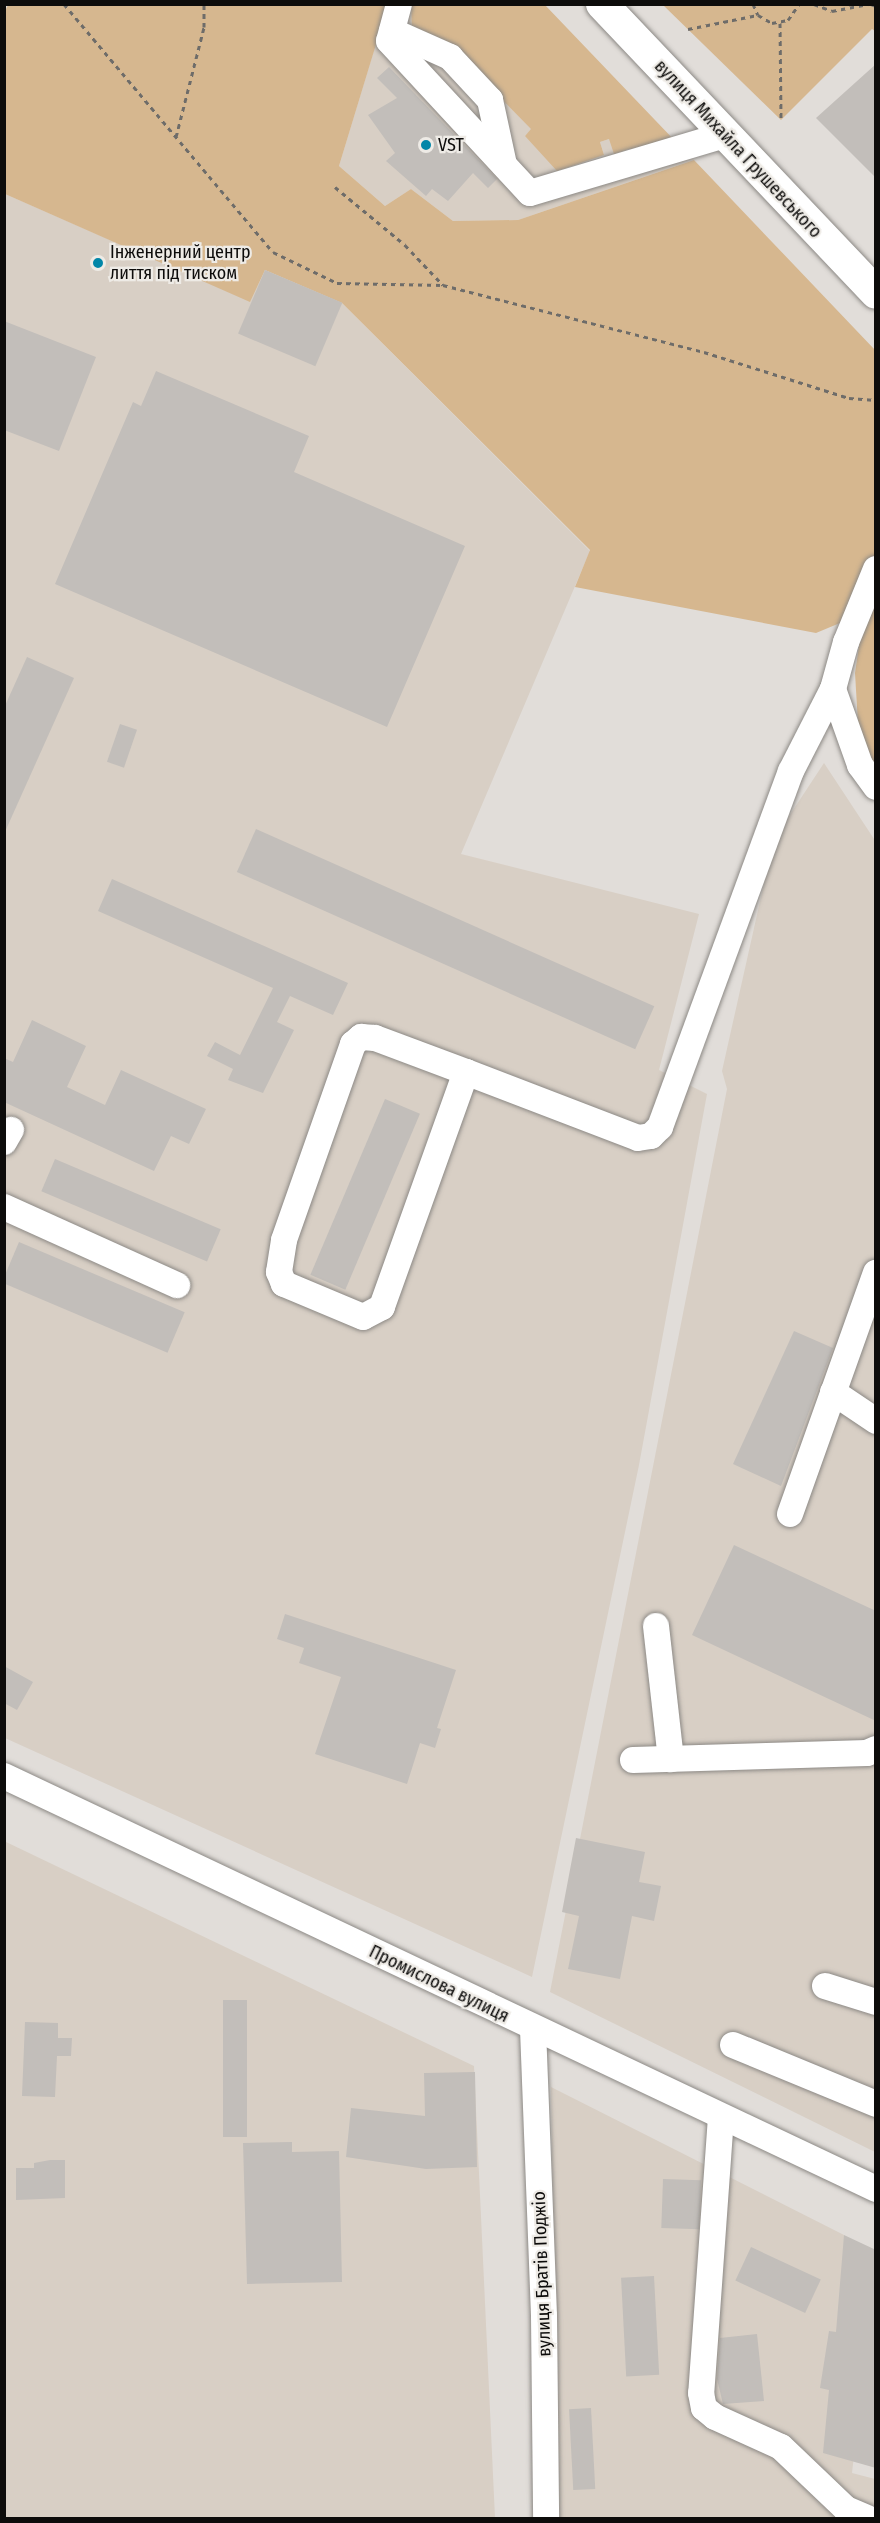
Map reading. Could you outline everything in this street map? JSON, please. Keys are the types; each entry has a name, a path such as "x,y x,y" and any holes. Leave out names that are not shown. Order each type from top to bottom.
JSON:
{"main road":[{"name":"вулиця Михайла Грушевського","path":"602,4 876,293"}],"street":[{"path":"399,4 388,41 530,193 725,135"},
{"path":"392,31 450,57 490,100 505,166"},
{"path":"466,1072 382,1307 363,1317 284,1284 279,1272 284,1240 353,1044 361,1036 375,1038 466,1072 638,1138 651,1136 660,1127 791,771 833,689 846,642 876,569"},
{"path":"833,689 860,765 876,787"},
{"path":"4,1207 177,1285"},
{"path":"790,1514 876,1273"},
{"path":"833,1392 876,1421"},
{"path":"656,1626 671,1759"},
{"path":"633,1760 867,1753 876,1749"},
{"name":"Промислова вулиця","path":"4,1776 533,2030 876,2189"},
{"path":"825,1986 876,2002"},
{"name":"вулиця Братів Поджіо","path":"533,2030 544,2316 546,2518"},
{"path":"733,2045 876,2104"},
{"path":"721,2117 701,2392 704,2408 715,2417 781,2447 846,2509 867,2518"}],"path":[{"path":"64,4 273,252 337,283 443,285 704,352 849,398 876,400"},
{"path":"176,137 204,27 204,4"},
{"path":"753,4 758,15"},
{"path":"688,29 758,15 780,23 795,15 800,4"},
{"path":"814,4 832,10 870,4 876,6"},
{"path":"780,23 777,83 781,120"},
{"path":"335,187 405,244 443,285"}],"shaded area":[{"path":"388,4 411,5 413,30 451,47 532,129 525,136 604,155 600,142 609,139 629,149 677,143 694,160 518,220 453,221 411,189 385,206 339,166"},
{"path":"8,5 388,5 339,166 385,206 411,189 453,221 518,220 694,160 875,350 875,560 852,618 816,633 575,587 590,550 342,303 265,270 250,302 5,194 4,13"},
{"path":"411,5 545,5 677,143 640,156 629,149 614,154 609,139 600,142 604,155 557,171 525,136 531,129 451,47 412,30"},
{"path":"663,5 875,5 875,31 872,29 781,120"},
{"path":"5,194 250,301 265,270 342,303 590,551 461,854 699,914 659,1070 707,1094 639,1465 532,1977 5,1738"},
{"path":"875,594 875,766 859,740 855,673 860,639"},
{"path":"824,763 876,842 875,2152 550,1992 727,1089 722,1071 774,839"},
{"path":"4,1841 474,2066 495,2518 5,2518"},
{"path":"551,2087 844,2235 857,2428 852,2473 875,2479 875,2518 558,2518"}],"building":[{"path":"876,64 876,178 816,118"},
{"path":"389,67 497,179 488,188 473,173 448,201 432,189 426,196 386,161 395,153 368,115 397,98 377,78"},
{"path":"265,270 342,303 315,366 238,334"},
{"path":"4,321 96,357 59,451 4,430"},
{"path":"156,371 309,436 294,472 465,546 387,727 55,584 133,402 141,406"},
{"path":"27,657 74,678 4,834 4,708"},
{"path":"120,724 137,730 124,768 107,762"},
{"path":"256,829 654,1006 635,1049 237,872"},
{"path":"112,879 348,983 333,1015 290,996 277,1022 294,1030 263,1093 228,1080 233,1069 207,1056 215,1042 240,1055 273,988 98,911"},
{"path":"32,1020 86,1046 67,1087 105,1105 121,1070 206,1109 189,1144 171,1136 154,1171 4,1102 4,1058 13,1062"},
{"path":"385,1099 420,1114 345,1290 310,1275"},
{"path":"55,1159 221,1229 207,1262 41,1191"},
{"path":"19,1242 185,1312 167,1353 4,1283 4,1277"},
{"path":"794,1331 833,1348 781,1486 733,1464"},
{"path":"734,1545 876,1611 876,1721 692,1635"},
{"path":"285,1614 456,1670 437,1728 441,1729 435,1748 420,1743 407,1784 315,1754 341,1677 299,1663 304,1648 277,1639"},
{"path":"4,1666 33,1682 17,1710 4,1703"},
{"path":"576,1838 645,1852 639,1882 661,1886 654,1921 632,1916 620,1979 568,1969 579,1916 562,1912"},
{"path":"223,2000 247,2000 247,2137 223,2137"},
{"path":"25,2022 58,2023 58,2038 72,2038 71,2056 57,2056 55,2097 22,2096"},
{"path":"475,2072 477,2167 426,2169 346,2157 351,2108 425,2116 424,2073"},
{"path":"292,2142 292,2152 339,2151 342,2282 247,2284 243,2143"},
{"path":"65,2160 65,2198 16,2200 16,2168 34,2168 34,2163"},
{"path":"663,2179 701,2180 699,2229 661,2228"},
{"path":"844,2235 876,2250 876,2468 823,2453 829,2390 820,2388 829,2331 836,2332"},
{"path":"751,2247 821,2280 805,2313 735,2281"},
{"path":"654,2276 659,2375 626,2377 621,2278"},
{"path":"757,2334 764,2401 723,2404 717,2379 720,2338"},
{"path":"591,2408 595,2489 573,2490 569,2409"}],"place":[{"name":"VST","path":"426,145"},
{"name":"Інженерний центр лиття під тиском","path":"98,263"}]}
